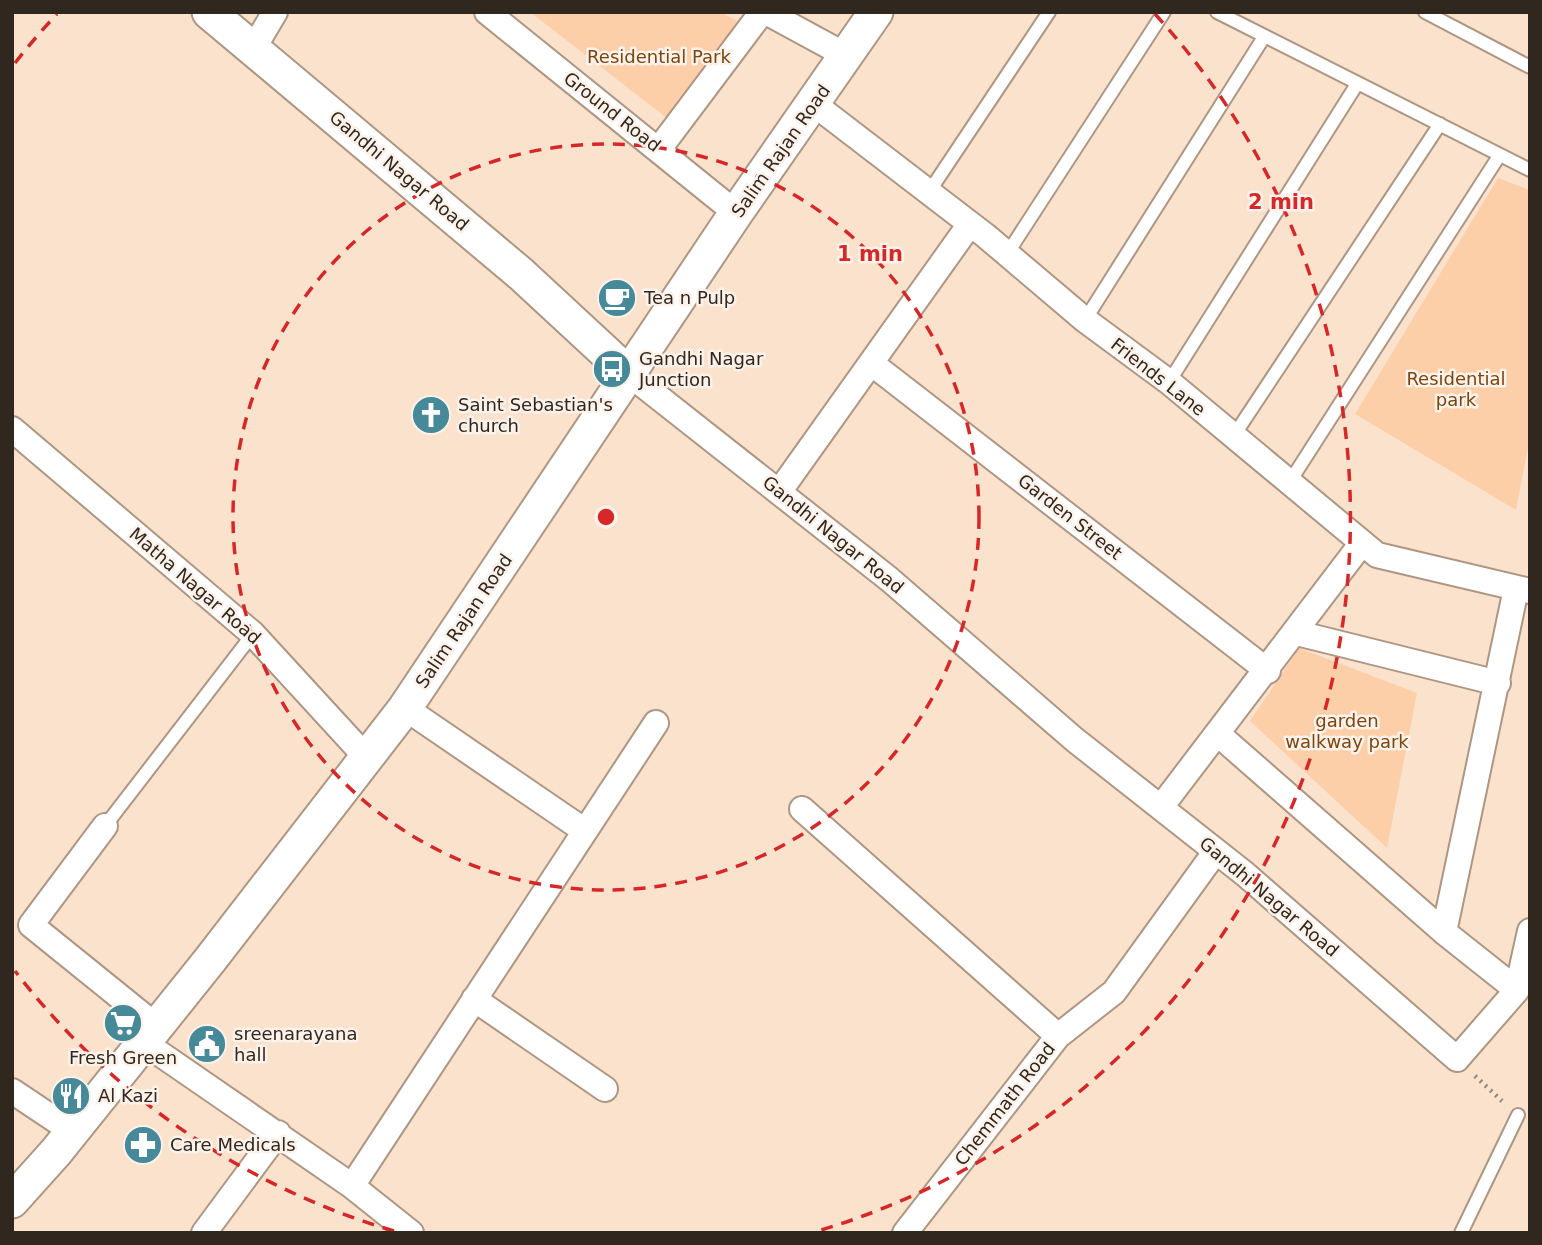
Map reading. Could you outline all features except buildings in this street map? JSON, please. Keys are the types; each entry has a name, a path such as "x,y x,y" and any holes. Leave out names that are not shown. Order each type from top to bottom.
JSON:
{"main road":[{"name":"Gandhi Nagar Road","path":"209,12 521,274 629,374"},
{"name":"Salim Rajan Road","path":"12,1201 72,1131 405,708 736,213 876,12"}],"street":[{"path":"253,49 275,12"},
{"name":"Ground Road","path":"487,12 736,213"},
{"path":"659,149 764,12 847,56"},
{"name":"Friends Lane","path":"814,104 970,223 1085,320 1169,382 1377,555 1523,590"},
{"path":"779,492 970,223"},
{"name":"Garden Street","path":"871,363 1268,671"},
{"name":"Gandhi Nagar Road","path":"629,374 889,579 1075,740 1216,851 1457,1059"},
{"name":"Matha Nagar Road","path":"12,429 253,634 366,757"},
{"path":"1161,807 1268,671 1362,543"},
{"path":"1444,933 1498,683 1523,590"},
{"path":"1297,632 1498,683"},
{"path":"405,708 585,831"},
{"path":"352,1186 656,723"},
{"path":"1219,734 1444,933 1517,990"},
{"path":"802,808 1058,1036"},
{"path":"105,826 31,925 149,1034 411,1233"},
{"name":"Chemmath Road","path":"905,1233 1058,1036 1114,992 1216,851"},
{"path":"1457,1059 1517,990 1530,931"},
{"path":"474,999 605,1089"},
{"path":"12,1091 72,1131"},
{"path":"204,1233 278,1133"}],"lane":[{"path":"929,192 1049,12"},
{"path":"1007,254 1164,12"},
{"path":"1217,12 1530,170"},
{"path":"1425,12 1530,67"},
{"path":"1085,320 1264,37"},
{"path":"1169,382 1357,84"},
{"path":"1233,437 1440,124"},
{"path":"1289,482 1499,156"},
{"path":"105,826 253,634"},
{"path":"1461,1233 1518,1115"}],"path":[{"path":"1457,1059 1518,1115"}],"green space":[{"name":"Residential Park","path":"530,12 720,12 738,21 668,119"},
{"name":"Residential park","path":"1498,178 1530,190 1530,437 1516,510 1355,414"},
{"name":"garden walkway park","path":"1299,648 1417,693 1387,848 1250,721"}],"place":[{"name":"Tea n Pulp","path":"617,298"},
{"name":"Gandhi Nagar Junction","path":"612,369"},
{"name":"Saint Sebastian's church","path":"431,415"},
{"name":"Fresh Green","path":"123,1023"},
{"name":"sreenarayana hall","path":"207,1044"},
{"name":"Al Kazi","path":"71,1096"},
{"name":"Care Medicals","path":"143,1145"}]}
